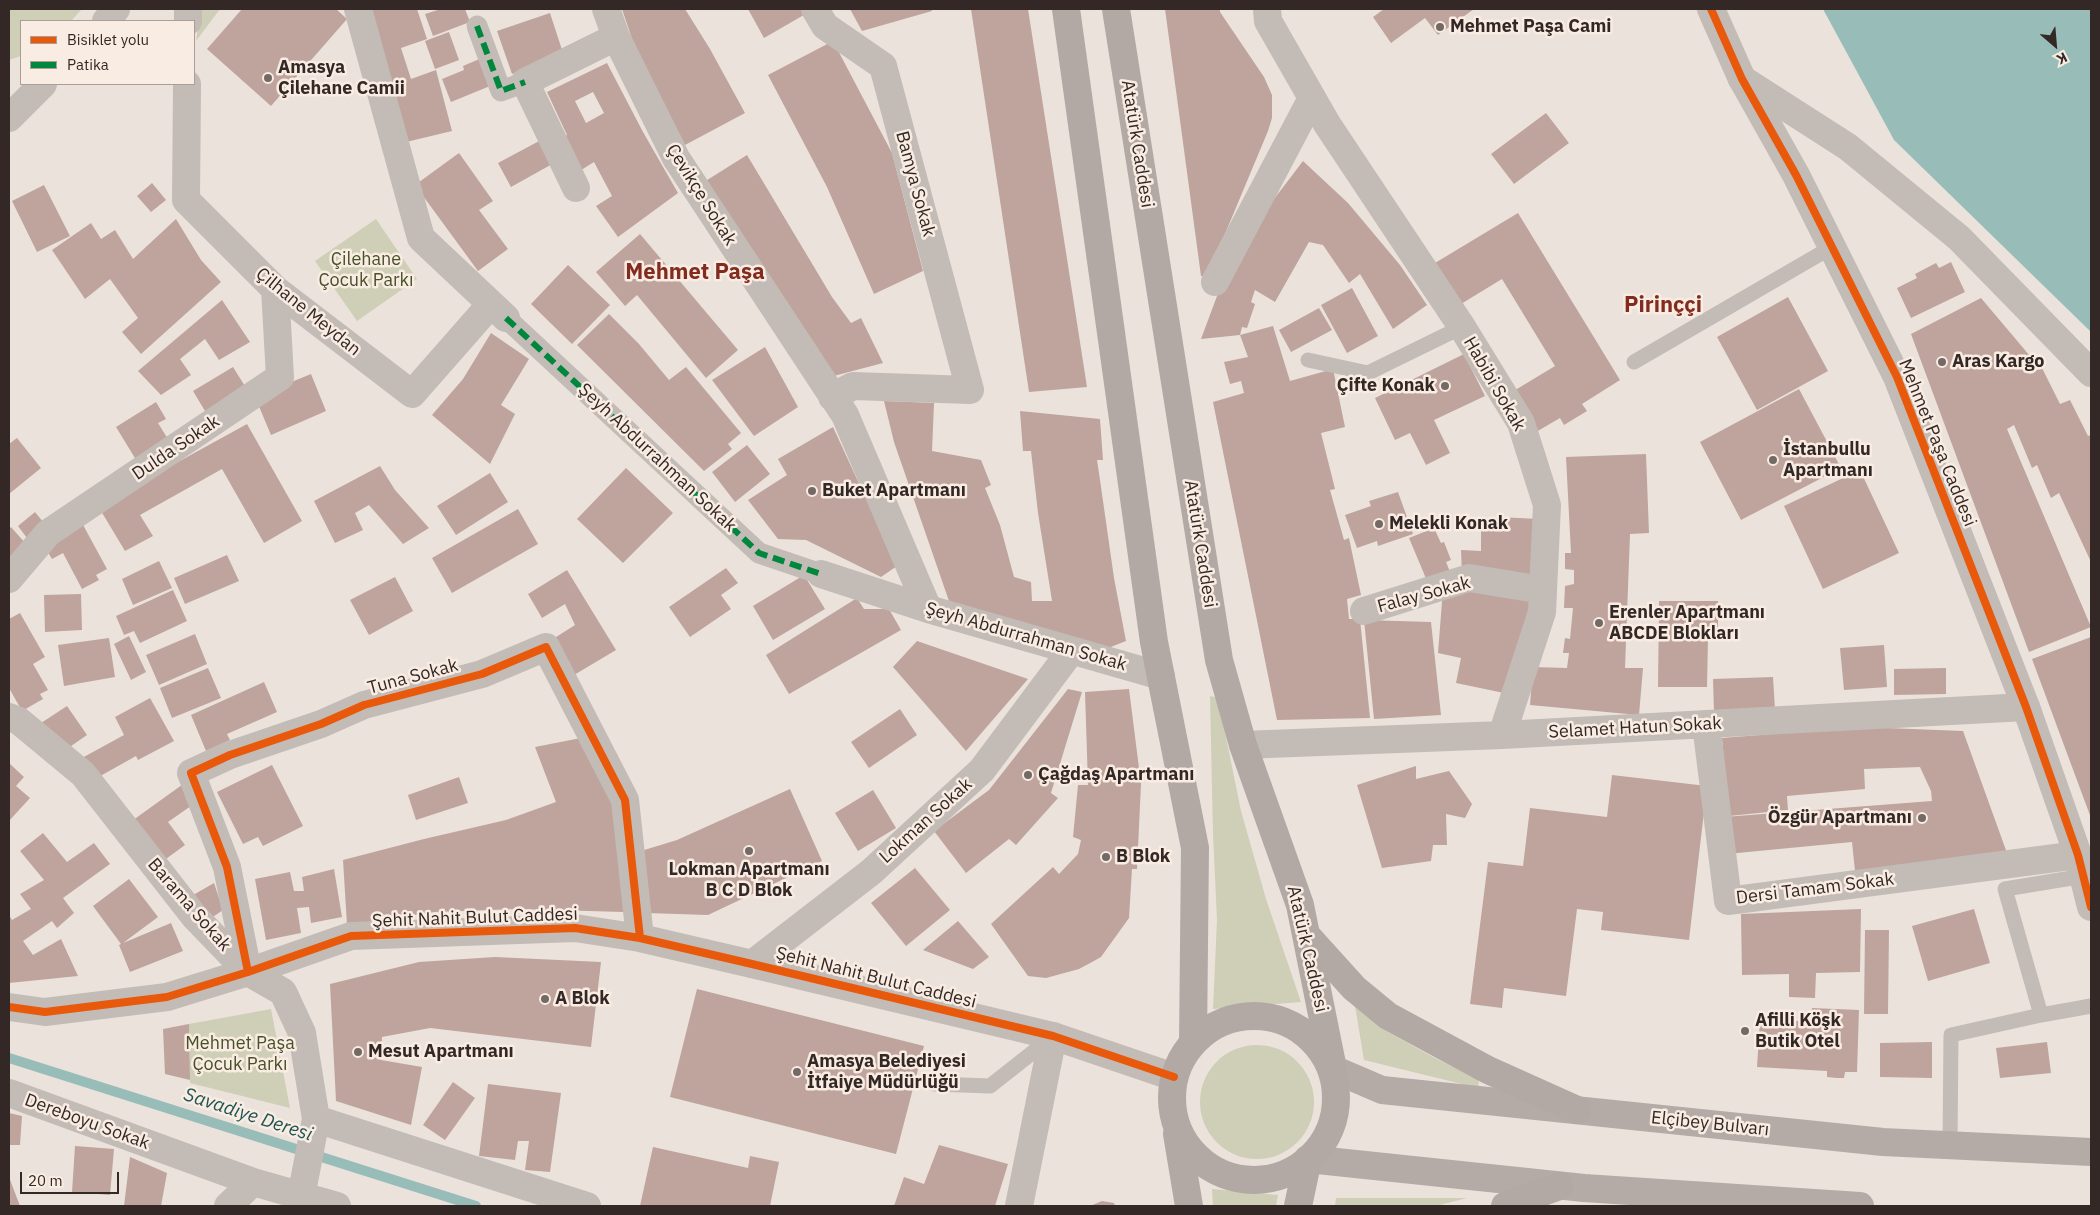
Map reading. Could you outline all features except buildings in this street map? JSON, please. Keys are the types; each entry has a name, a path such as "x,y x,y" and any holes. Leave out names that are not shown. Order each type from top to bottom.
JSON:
{"main road":[{"path":"1066,9 1154,642 1194,848 1193,1042"},
{"name":"Atatürk Caddesi","path":"1116,9 1219,660 1243,745 1300,905 1333,1069"},
{"path":"1307,936 1354,988 1388,1016 1488,1070 1577,1110"},
{"path":"1176,1128 1190,1151 1210,1168 1234,1178 1260,1180 1286,1174 1308,1159 1325,1139 1334,1115 1338,1093 1333,1069 1314,1041 1293,1025 1267,1016 1240,1016 1215,1025 1193,1042 1181,1058 1174,1077 1171,1102 1189,1206"},
{"name":"Elçibey Bulvarı","path":"1333,1069 1382,1090 1884,1142 2091,1152"},
{"path":"1308,1159 1559,1186 1860,1206"},
{"path":"1298,1206 1308,1159"},
{"path":"1505,1206 1559,1186"}],"street":[{"path":"107,20 116,9"},
{"name":"Şeyh Abdurrahman Sokak","path":"358,9 421,238 759,553 928,609 1161,676"},
{"name":"Çevikçe Sokak","path":"606,9 616,37 676,158 845,415 928,609"},
{"name":"Bamya Sokak","path":"815,9 825,26 883,66 970,390 853,386 832,397"},
{"name":"Habibi Sokak","path":"1267,9 1268,21 1327,124 1462,327 1521,423 1547,505 1542,612 1502,735"},
{"name":"Mehmet Paşa Caddesi","path":"1711,9 1742,79 1796,176 1897,377 2026,707 2081,866 2091,907"},
{"path":"477,26 501,91 525,82 616,37"},
{"path":"1742,79 1848,147 1959,238 2091,373"},
{"path":"525,82 576,188"},
{"path":"9,118 42,85"},
{"name":"Çilhane Meydan","path":"187,85 186,200 275,289 412,394 498,311"},
{"path":"1215,282 1312,98"},
{"name":"Dulda Sokak","path":"9,579 48,533 280,377 275,289"},
{"name":"Falay Sokak","path":"1364,612 1469,578 1543,590"},
{"name":"Tuna Sokak","path":"248,972 227,867 191,773 230,755 321,724 364,706 482,674 546,647 625,800 640,938"},
{"name":"Lokman Sokak","path":"752,964 871,872 982,770 1071,651"},
{"name":"Selamet Hatun Sokak","path":"1243,745 1502,735 2026,707"},
{"name":"Barama Sokak","path":"9,718 19,721 83,774 194,916 248,972 283,992 302,1033 316,1119 302,1190"},
{"name":"Dersi Tamam Sokak","path":"1706,724 1728,901 2081,866"},
{"name":"Şehit Nahit Bulut Caddesi","path":"9,1007 45,1012 167,997 248,972 350,936 575,928 640,938 1053,1036 1174,1077"},
{"path":"1019,1206 1053,1036"},
{"name":"Dereboyu Sokak","path":"9,1093 253,1182 302,1190 337,1206"},
{"path":"316,1119 587,1206"},
{"path":"228,1206 253,1182"}],"lane":[{"path":"1634,362 1832,247"},
{"path":"1308,360 1368,372 1462,327"},
{"path":"2041,1015 2005,889 2081,866"},
{"path":"1950,1144 1951,1035 2091,1006"},
{"path":"934,1084 990,1086 1053,1036"}],"green space":[{"path":"9,9 82,9 72,20 20,20 20,56 9,60"},
{"path":"201,9 220,9 196,41"},
{"name":"Çilehane Çocuk Parkı","path":"376,219 417,279 357,321 315,261"},
{"path":"1210,696 1218,698 1241,811 1266,899 1301,1002 1213,1009 1217,920"},
{"path":"1355,1006 1388,1032 1479,1080 1478,1088 1364,1060"},
{"name":"Mehmet Paşa Çocuk Parkı","path":"271,1009 290,1108 190,1083 189,1024"},
{"path":"1257,1045 1279,1049 1289,1054 1305,1070 1310,1080 1314,1102 1310,1124 1305,1134 1289,1150 1279,1155 1257,1159 1235,1155 1225,1150 1209,1134 1204,1124 1200,1102 1204,1080 1209,1070 1225,1054 1235,1049"},
{"path":"1212,1189 1278,1195 1276,1206 1213,1206"},
{"path":"1336,1198 1467,1198 1436,1206 1335,1206"}],"water":[{"path":"1823,9 2091,9 2091,332 1894,140"}],"waterway":[{"name":"Savadiye Deresi","path":"9,1058 476,1206"}],"marked path":[{"path":"477,26 501,91 525,82"},
{"path":"506,318 759,553 821,574"}],"cycle path":[{"path":"1711,9 1742,79 1796,175 1897,377 2026,707 2078,855 2091,907"},
{"path":"248,972 227,867 191,773 230,755 321,724 364,705 482,674 546,647 625,800 640,938"},
{"path":"9,1007 45,1012 167,997 248,972 351,936 575,928 640,938 1053,1036 1174,1077"}],"place":[{"name":"Mehmet Paşa Cami","path":"1440,27"},
{"name":"Amasya Çilehane Camii","path":"268,78"},
{"name":"Aras Kargo","path":"1942,362"},
{"name":"Çifte Konak","path":"1445,386"},
{"name":"İstanbullu Apartmanı","path":"1773,460"},
{"name":"Buket Apartmanı","path":"812,491"},
{"name":"Melekli Konak","path":"1379,524"},
{"name":"Erenler Apartmanı ABCDE Blokları","path":"1599,623"},
{"name":"Çağdaş Apartmanı","path":"1028,775"},
{"name":"Özgür Apartmanı","path":"1922,818"},
{"name":"Lokman Apartmanı B C D Blok","path":"749,851"},
{"name":"B Blok","path":"1106,857"},
{"name":"A Blok","path":"545,999"},
{"name":"Afilli Köşk Butik Otel","path":"1745,1031"},
{"name":"Mesut Apartmanı","path":"358,1052"},
{"name":"Amasya Belediyesi İtfaiye Müdürlüğü","path":"797,1072"}],"district":[{"name":"Mehmet Paşa","path":"695,273"},
{"name":"Pirinççi","path":"1663,306"}]}
